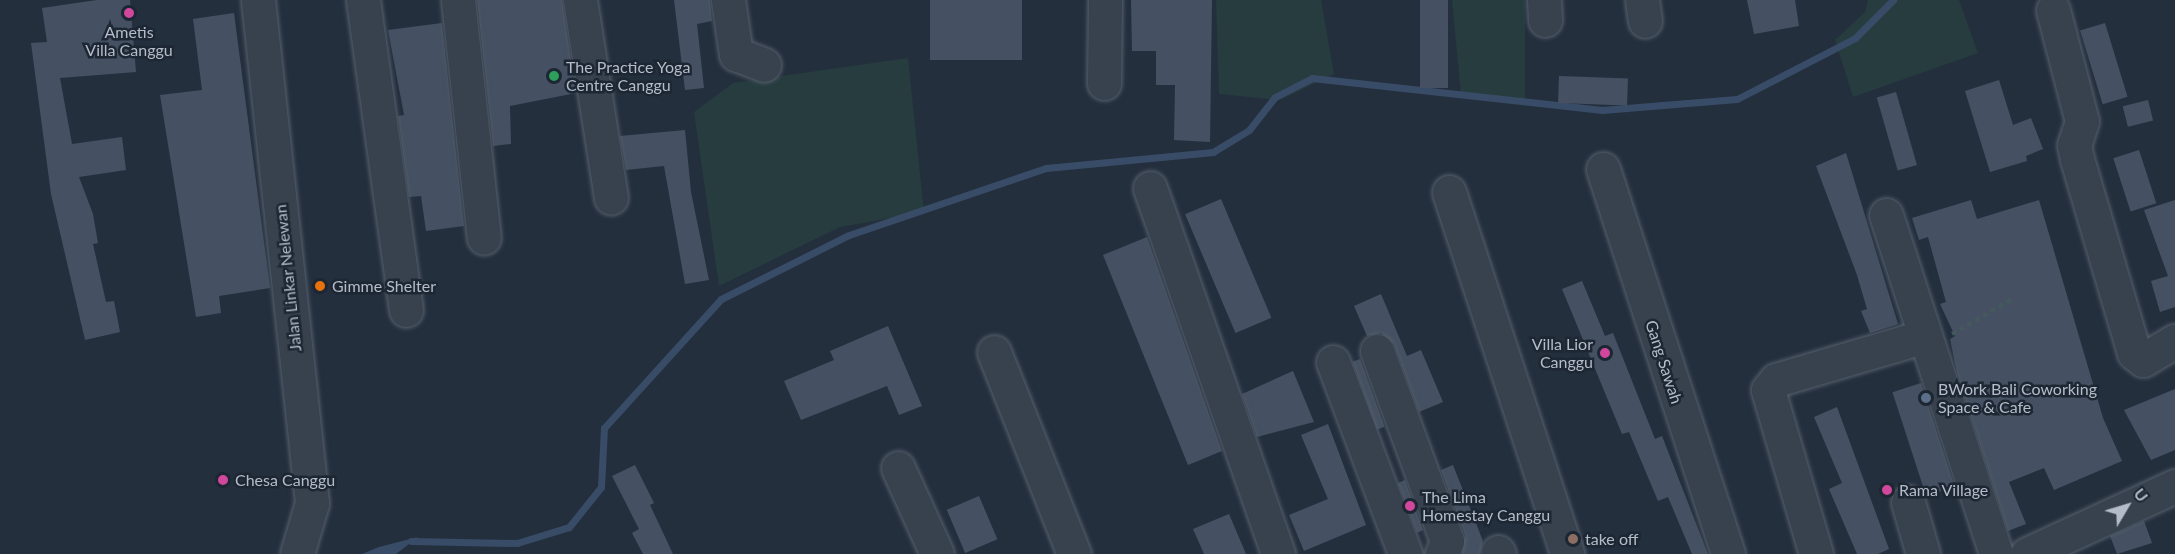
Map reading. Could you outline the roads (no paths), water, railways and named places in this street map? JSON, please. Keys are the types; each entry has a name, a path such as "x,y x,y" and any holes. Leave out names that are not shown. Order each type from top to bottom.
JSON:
{"street":[{"name":"Jalan Linkar Nelewan","path":"258,0 312,503 297,554"},
{"path":"363,0 406,310"},
{"path":"458,0 484,238"},
{"path":"580,0 611,198"},
{"path":"728,0 736,54 764,65"},
{"path":"1104,83 1105,0"},
{"path":"2054,10 2082,121 2074,145 2077,159 2134,353 2143,360 2175,342"},
{"name":"Gang Sawah","path":"1603,169 1728,554"},
{"path":"1150,188 1278,554"},
{"path":"1449,192 1566,554"},
{"path":"1886,215 1970,484 1996,554"},
{"path":"1816,554 1768,390 1776,380 1927,341"},
{"path":"1377,351 1447,541 1442,554"},
{"path":"994,352 1074,554"},
{"path":"1333,362 1406,554"},
{"path":"898,468 937,554"},
{"path":"2027,554 2175,486"},
{"path":"1908,502 1923,554"}],"water":[{"path":"418,537 396,554 362,554 379,547"}],"waterway":[{"path":"411,541 517,543 569,527 601,487 604,428 721,299 849,235 1046,168 1213,152 1249,130 1275,97 1312,78 1602,110 1737,99 1855,38 1893,0"}],"place":[{"name":"Ametis Villa Canggu","path":"129,13"},
{"name":"The Practice Yoga Centre Canggu","path":"554,76"},
{"name":"Gimme Shelter","path":"320,286"},
{"name":"Villa Lior Canggu","path":"1605,353"},
{"name":"BWork Bali Coworking Space & Cafe","path":"1926,398"},
{"name":"Chesa Canggu","path":"223,480"},
{"name":"Rama Village","path":"1887,490"},
{"name":"The Lima Homestay Canggu","path":"1410,506"},
{"name":"take off","path":"1573,539"}]}
